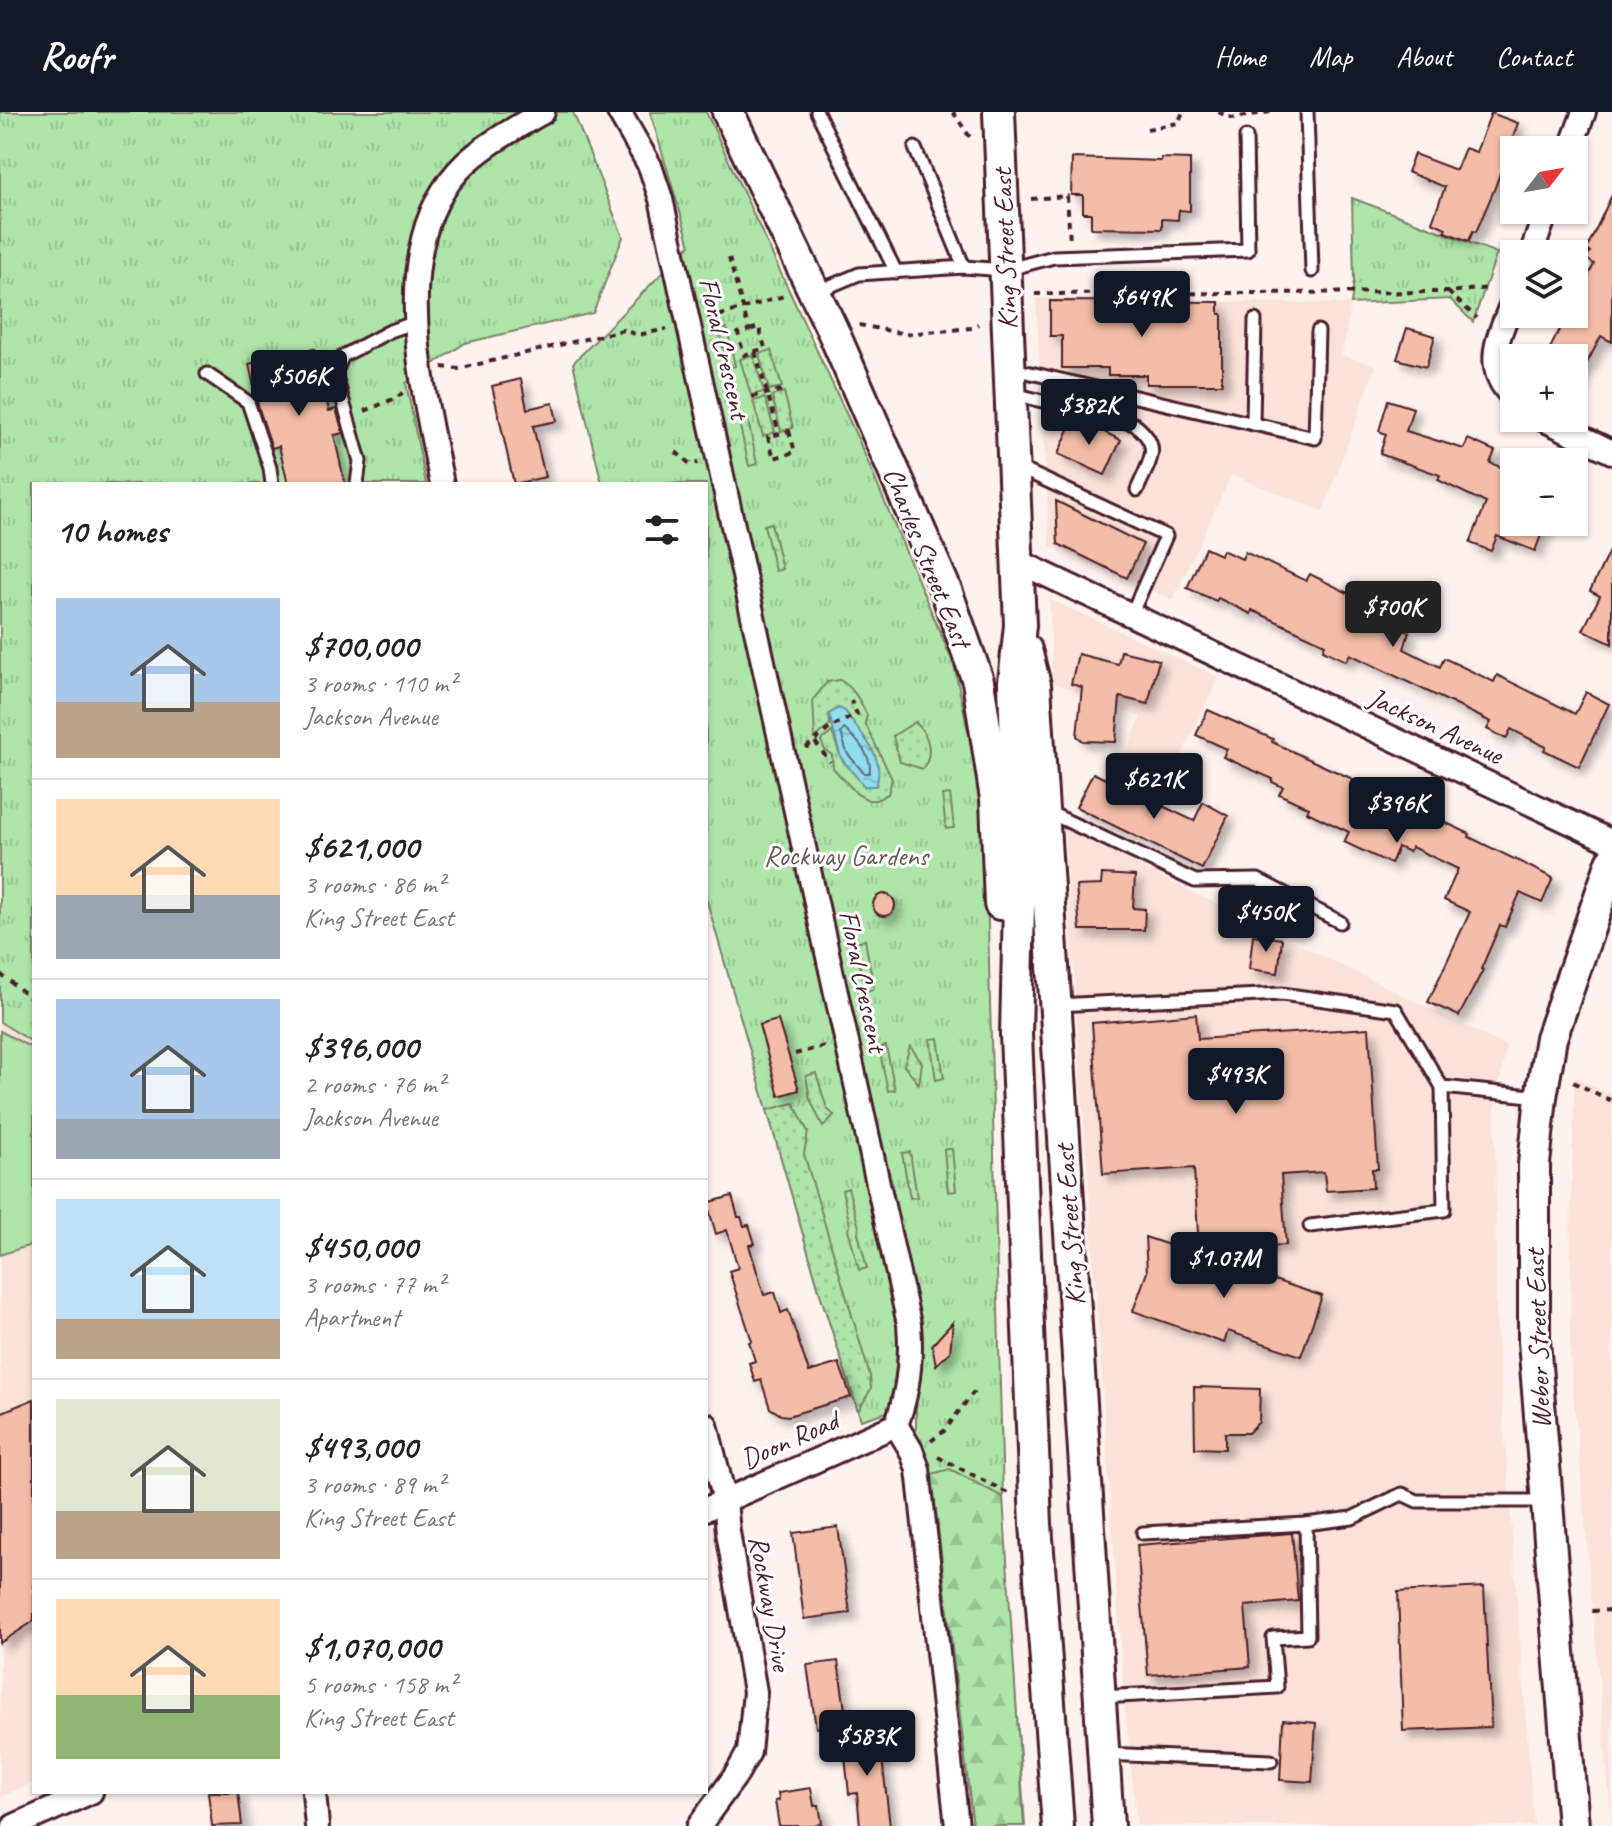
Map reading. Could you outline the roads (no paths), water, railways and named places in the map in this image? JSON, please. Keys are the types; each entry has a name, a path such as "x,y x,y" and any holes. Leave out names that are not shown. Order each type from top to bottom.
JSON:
{"main road":[{"name":"Charles Street East","path":"728,112 806,295 947,593 978,681 996,799 1001,905 1016,1034"},
{"name":"King Street East","path":"999,112 1020,625 1014,682 1020,861 1016,1034 1036,1524 1058,1826"},
{"name":"King Street East","path":"1020,625 1035,685 1108,1826"},
{"name":"Weber Street East","path":"1573,1826 1534,1341 1534,1164 1551,1038 1612,862"}],"street":[{"path":"442,482 421,374 416,322 417,270 431,213 458,171 499,138 543,112"},
{"name":"Floral Crescent","path":"619,112 650,166 661,199 909,1324 912,1356 905,1401 896,1425"},
{"path":"1575,136 1584,112"},
{"path":"1500,376 1494,360 1504,328"},
{"path":"1570,432 1612,452"},
{"name":"Jackson Avenue","path":"1017,561 1612,842"},
{"path":"896,1425 918,1469 957,1826"},
{"name":"Doon Road","path":"716,1505 896,1425"},
{"name":"Rockway Drive","path":"699,1826 749,1752 755,1692 728,1532 716,1505 708,1441"},
{"path":"14,1826 86,1794"},
{"path":"314,1794 317,1826"}],"lane":[{"path":"817,112 896,272"},
{"path":"1307,112 1312,271"},
{"path":"806,295 859,274 964,267 1005,270 1054,257 1248,250 1246,137"},
{"path":"915,148 964,267"},
{"path":"1253,424 1255,320"},
{"path":"357,482 360,461 335,373 343,356 390,331 416,322"},
{"path":"1009,380 1315,438 1318,331"},
{"path":"207,374 248,402 272,482"},
{"path":"1009,380 1134,424 1152,442 1153,452 1137,490"},
{"path":"1013,465 1166,536 1131,615"},
{"path":"1043,809 1195,881 1258,880 1340,922"},
{"path":"1055,1005 1282,994 1396,1010 1442,1087 1444,1210 1310,1226"},
{"path":"1442,1087 1541,1097"},
{"path":"1143,1533 1306,1524 1352,1518 1402,1494 1417,1501 1546,1501"},
{"path":"1099,1697 1277,1687 1273,1638 1308,1636 1306,1524"},
{"path":"1103,1754 1271,1761"}],"water":[{"path":"839,708 845,711 875,755 878,765 876,786 864,786 841,758 829,714"}],"park label":[{"name":"Rockway Gardens","path":"846,855"}]}
